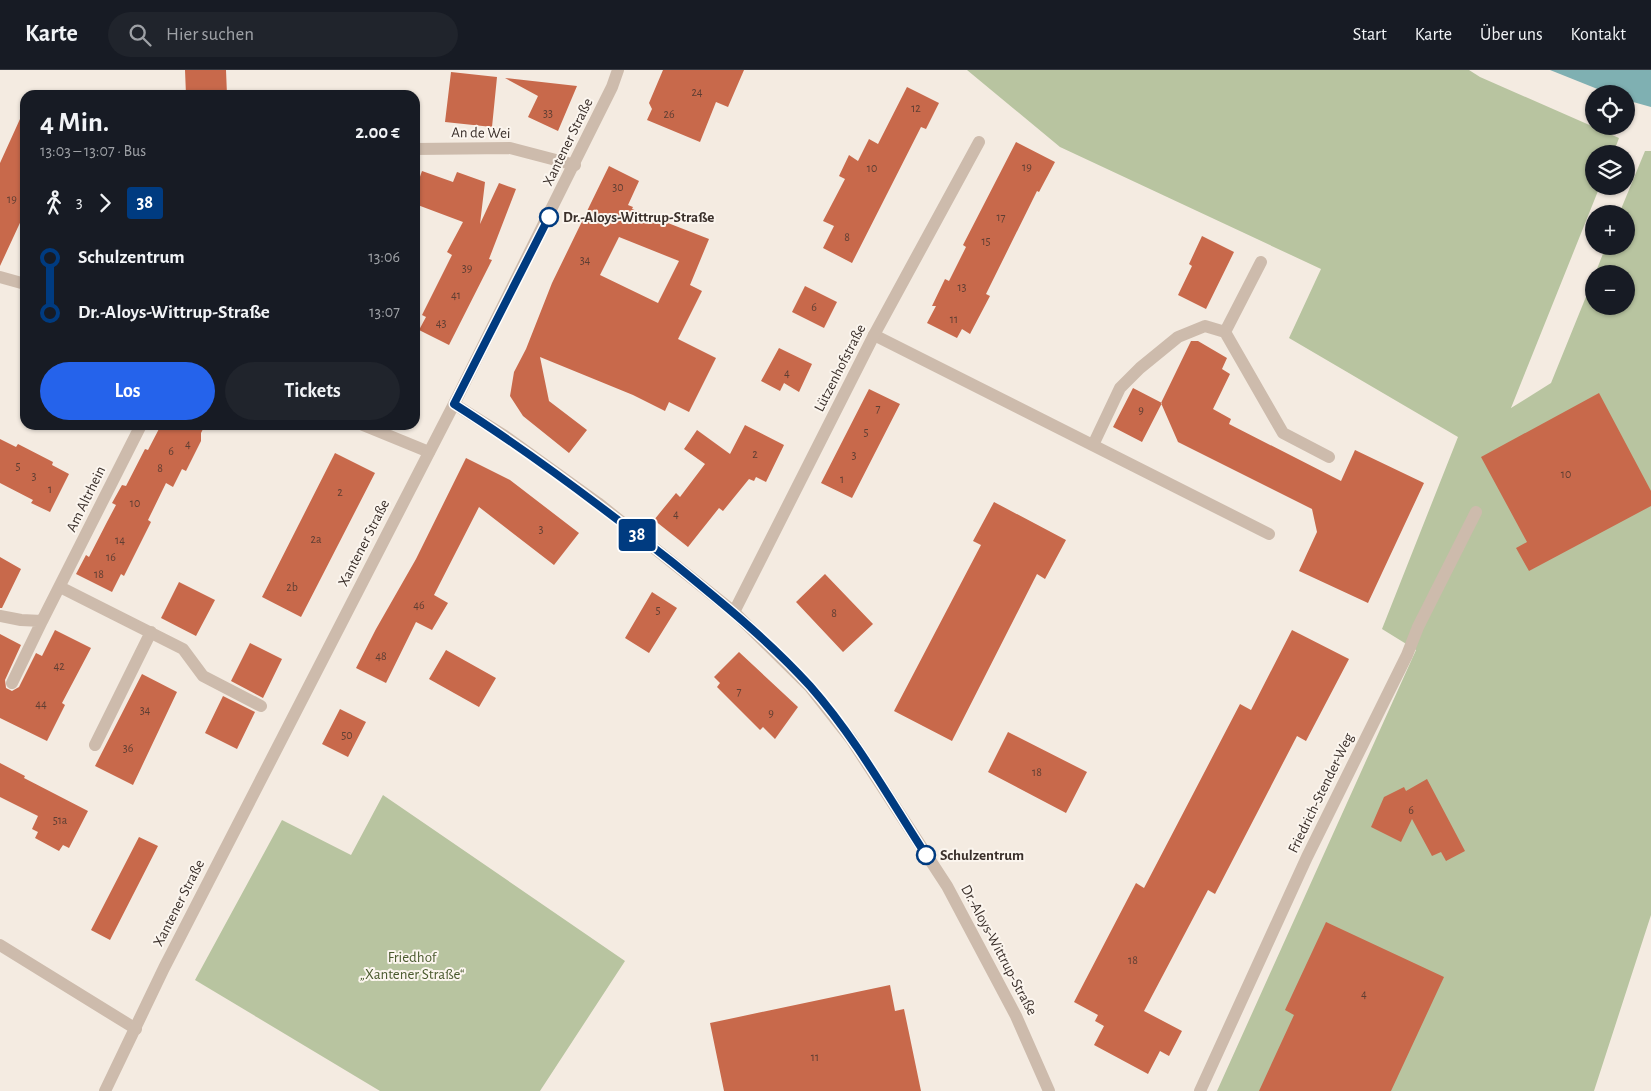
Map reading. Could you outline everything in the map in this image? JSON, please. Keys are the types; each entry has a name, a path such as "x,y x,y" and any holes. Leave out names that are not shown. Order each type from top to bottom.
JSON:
{"street":[{"name":"Xantener Straße","path":"105,1091 164,968 430,452 575,165 612,87 618,70"},
{"name":"Lützenhofstraße","path":"734,612 874,335 979,142"},
{"name":"An de Wei","path":"420,149 510,148 575,165"},
{"path":"1225,332 1261,262"},
{"path":"0,277 20,283"},
{"path":"1093,445 1120,388 1140,368 1178,337 1205,326 1225,332 1284,433 1329,457"},
{"path":"874,335 1269,534"},
{"name":"Dr.-Aloys-Wittrup-Straße","path":"454,404 505,436 598,503 734,612 810,687 856,747 947,886 1016,1016 1049,1091"},
{"name":"Am Altrhein","path":"12,683 138,430"},
{"path":"375,430 430,452"},
{"name":"Friedrich-Stender-Weg","path":"1200,1091 1307,857 1476,512"},
{"path":"60,587 183,649 203,676 261,706"},
{"path":"0,616 42,621"},
{"path":"96,744 151,632"},
{"path":"0,945 136,1029"}],"green space":[{"path":"967,70 1469,70 1480,77 1585,123 1585,135 1612,135 1619,138 1616,145 1585,145 1585,195 1596,195 1592,205 1585,205 1585,223 1511,408 1551,383 1585,299 1585,315 1635,315 1635,265 1599,265 1602,255 1635,255 1635,205 1623,205 1627,195 1635,195 1635,175 1645,151 1651,151 1651,915 1594,1091 1217,1091 1416,650 1382,629 1458,437 1289,338 1321,269 1060,147"},
{"name":"Friedhof „Xantener Straße“","path":"383,795 625,961 540,1091 380,1091 195,980 282,820 351,855"}],"water":[{"path":"1550,70 1651,70 1651,107 1635,103 1635,85 1588,85"}],"building":[{"path":"185,70 226,70 227,90 186,90"},
{"path":"663,70 744,70 728,107 716,102 700,142 647,120 652,109 649,103"},
{"path":"451,72 497,77 492,127 445,122"},
{"path":"505,78 577,86 558,131 528,117 538,96"},
{"path":"907,87 939,103 926,129 921,127 852,263 823,248 834,226 823,221 845,179 839,176 849,155 858,161 869,139 878,144"},
{"path":"20,119 20,223 0,266 0,163"},
{"path":"1016,142 1055,162 1039,192 1037,191 986,294 990,296 970,334 962,329 957,338 927,323 936,306 932,306 945,279 949,281 966,247 963,245"},
{"path":"609,166 639,181 628,205 633,207 632,209 709,239 690,285 702,291 678,339 716,358 689,412 669,402 665,411 633,395 540,357 549,401 587,430 569,453 523,416 510,396 514,372 526,349 552,283","holes":["619,237 679,261 658,303 600,275"]},
{"path":"422,171 453,182 457,172 485,182 480,224 499,183 516,189 489,259 492,260 449,345 420,330 420,328 426,317 422,315 452,255 447,252 463,222 420,206 420,177"},
{"path":"1202,236 1234,252 1206,309 1178,295 1192,266 1189,264"},
{"path":"805,286 837,302 824,328 792,312"},
{"path":"1191,341 1198,341 1227,358 1222,369 1230,374 1213,409 1231,419 1229,424 1341,481 1355,450 1424,483 1368,603 1299,571 1317,532 1312,509 1178,442 1161,403"},
{"path":"779,348 812,364 799,392 784,383 780,391 761,381"},
{"path":"1133,388 1162,403 1142,442 1113,427"},
{"path":"869,389 900,404 852,498 821,483"},
{"path":"1599,393 1651,491 1651,506 1529,571 1516,548 1527,542 1481,457"},
{"path":"745,425 784,445 766,482 756,477 754,481 749,479 723,511 719,508 688,547 654,520 676,493 680,497 705,464 684,449 697,430 730,454"},
{"path":"158,430 202,430 201,441 186,471 182,469 173,487 166,483 148,520 151,522 124,576 121,574 112,592 76,574 86,555 89,557 116,505 112,503 122,485 126,486 145,449 148,450"},
{"path":"0,439 16,447 18,444 53,462 52,465 69,474 50,512 31,503 33,500 0,483"},
{"path":"335,453 375,473 301,617 262,597"},
{"path":"466,458 510,480 579,533 554,565 479,507 434,595 448,603 432,630 416,622 386,683 356,668 416,559"},
{"path":"994,502 1066,540 1045,579 1037,574 952,741 894,711 981,545 973,541"},
{"path":"0,557 21,569 2,608 0,608"},
{"path":"825,574 873,624 843,652 796,602"},
{"path":"179,582 215,600 196,636 161,618"},
{"path":"652,592 677,608 649,653 625,638"},
{"path":"55,630 91,648 62,703 65,705 47,741 0,718 0,634 21,645 5,680 6,688 12,691 19,687 36,653 42,656"},
{"path":"1292,630 1349,659 1306,741 1297,736 1215,894 1208,890 1144,1011 1182,1031 1169,1056 1160,1051 1148,1074 1094,1045 1104,1026 1095,1021 1098,1015 1074,1002 1136,883 1144,888 1240,704 1251,710"},
{"path":"250,643 282,659 263,698 231,681"},
{"path":"446,650 496,678 479,707 429,679"},
{"path":"739,652 798,707 775,739 763,727 760,730 717,687 720,683 714,677"},
{"path":"142,674 177,692 133,785 95,766"},
{"path":"223,696 255,712 237,749 205,733"},
{"path":"340,709 366,722 348,757 322,744"},
{"path":"1008,732 1087,772 1066,813 988,772"},
{"path":"0,763 25,776 24,778 88,811 69,848 63,845 59,851 35,838 38,832 32,829 38,816 0,797"},
{"path":"1427,779 1465,851 1446,861 1441,852 1432,856 1412,819 1401,842 1371,827 1384,797 1404,787 1406,791"},
{"path":"139,837 158,846 110,940 91,930"},
{"path":"1326,922 1444,977 1391,1091 1259,1091 1294,1015 1285,1010"},
{"path":"890,985 895,1011 904,1009 921,1091 724,1091 710,1023"}],"bus line":[{"name":"38","path":"549,217 454,404 505,436 598,503 734,612 763,638 810,687 851,739 926,855"}],"place":[{"name":"Dr.-Aloys-Wittrup-Straße","path":"549,217"},
{"name":"Schulzentrum","path":"926,855"}]}
